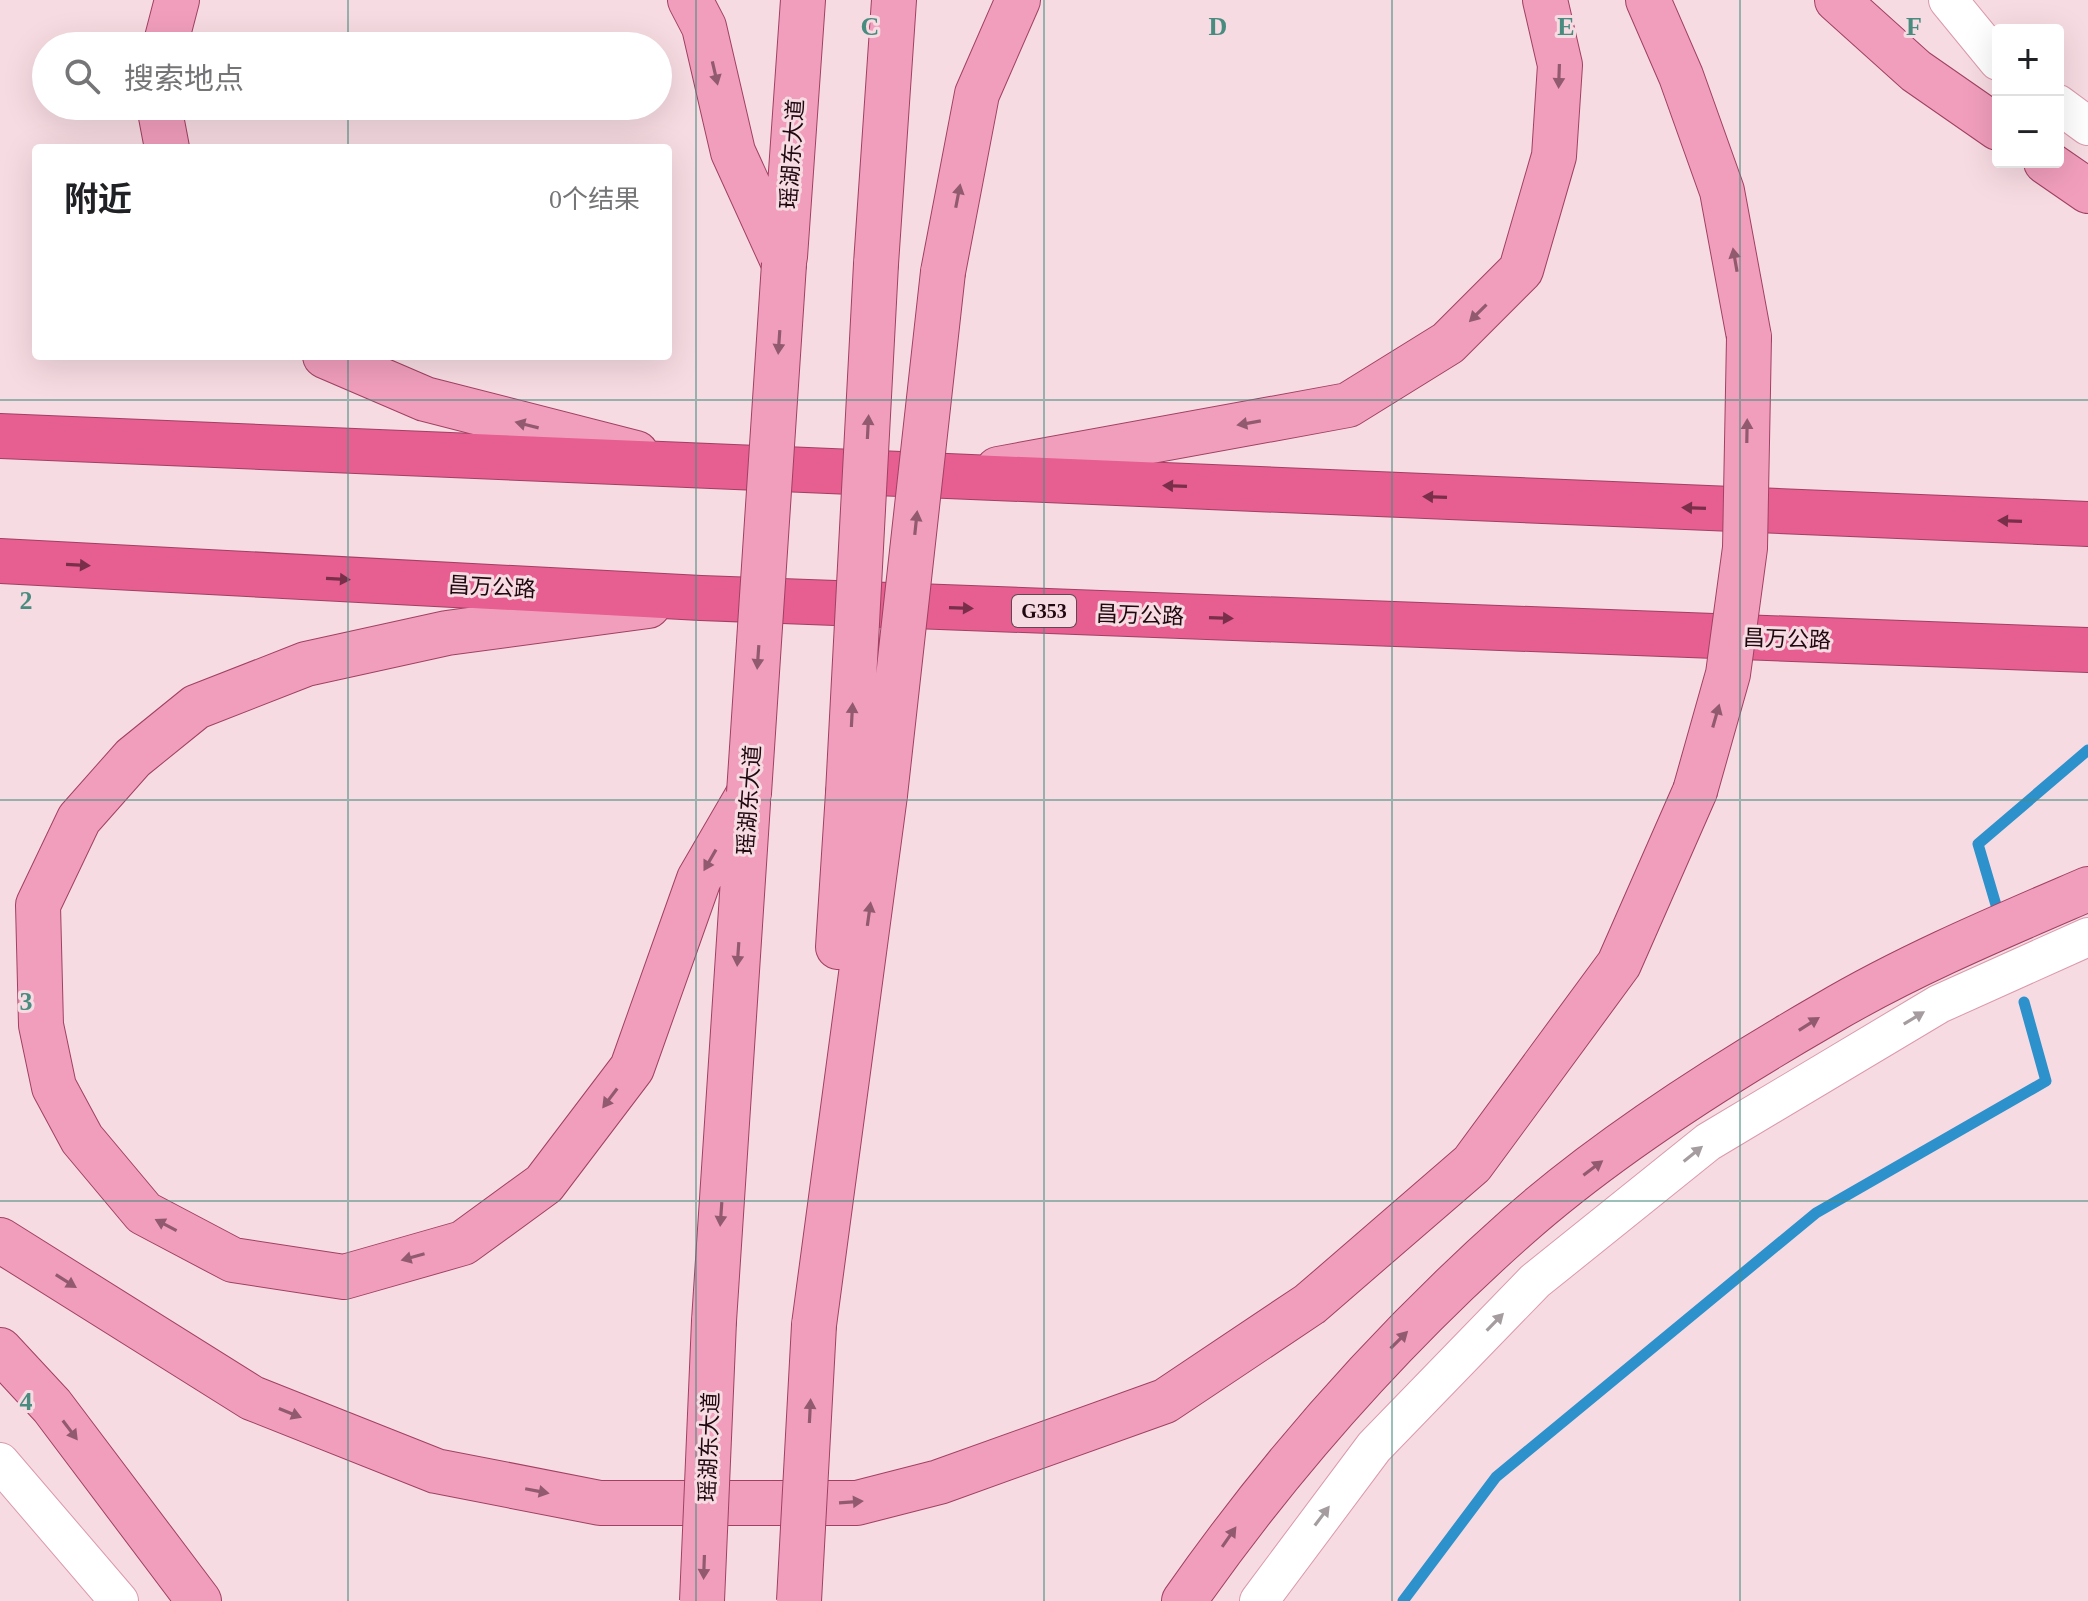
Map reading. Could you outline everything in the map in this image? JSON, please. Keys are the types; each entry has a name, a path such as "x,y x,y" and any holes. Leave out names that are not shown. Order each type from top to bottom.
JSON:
{"highway":[{"path":"0,436 2088,524"},
{"name":"昌万公路","path":"0,561 701,598 2088,650"}],"main road":[{"path":"169,32 177,0"},
{"path":"690,0 704,27 733,152 784,264"},
{"name":"瑶湖东大道","path":"702,1601 714,1321 803,0"},
{"path":"867,794 894,0"},
{"path":"799,1601 814,1325 867,794 943,272 977,94 1018,0"},
{"path":"957,477 1348,405 1448,343 1521,270 1550,170 1560,65 1545,0"},
{"path":"0,1240 252,1398 436,1471 600,1503 857,1503 939,1482 1165,1401 1310,1304 1472,1164 1619,964 1695,791 1728,674 1745,548 1749,337 1722,191 1681,76 1648,0"},
{"path":"1837,0 1916,71 1992,124"},
{"path":"162,120 166,144"},
{"path":"2055,168 2088,191"},
{"path":"334,360 425,399 684,465"},
{"path":"701,598 404,642 306,664 196,707 133,758 79,819 38,905 41,1025 54,1087 82,1139 144,1213 233,1260 344,1277 463,1243 544,1184 632,1068 699,879 749,793"},
{"path":"1184,1601 1241,1520 1331,1413 1397,1342 1519,1225 1668,1111 1828,1012 1966,942 2088,889"},
{"path":"0,1350 52,1406 199,1601"}],"street":[{"path":"1948,0 1992,54"},
{"path":"2064,108 2088,126"},
{"path":"1259,1601 1374,1447 1535,1281 1708,1142 1939,1004 2088,937"},
{"path":"0,1462 119,1601"}],"waterway":[{"path":"1996,905 1978,844 2088,750"},
{"path":"1403,1601 1496,1477 1816,1213 2046,1081 2024,1002"}]}
